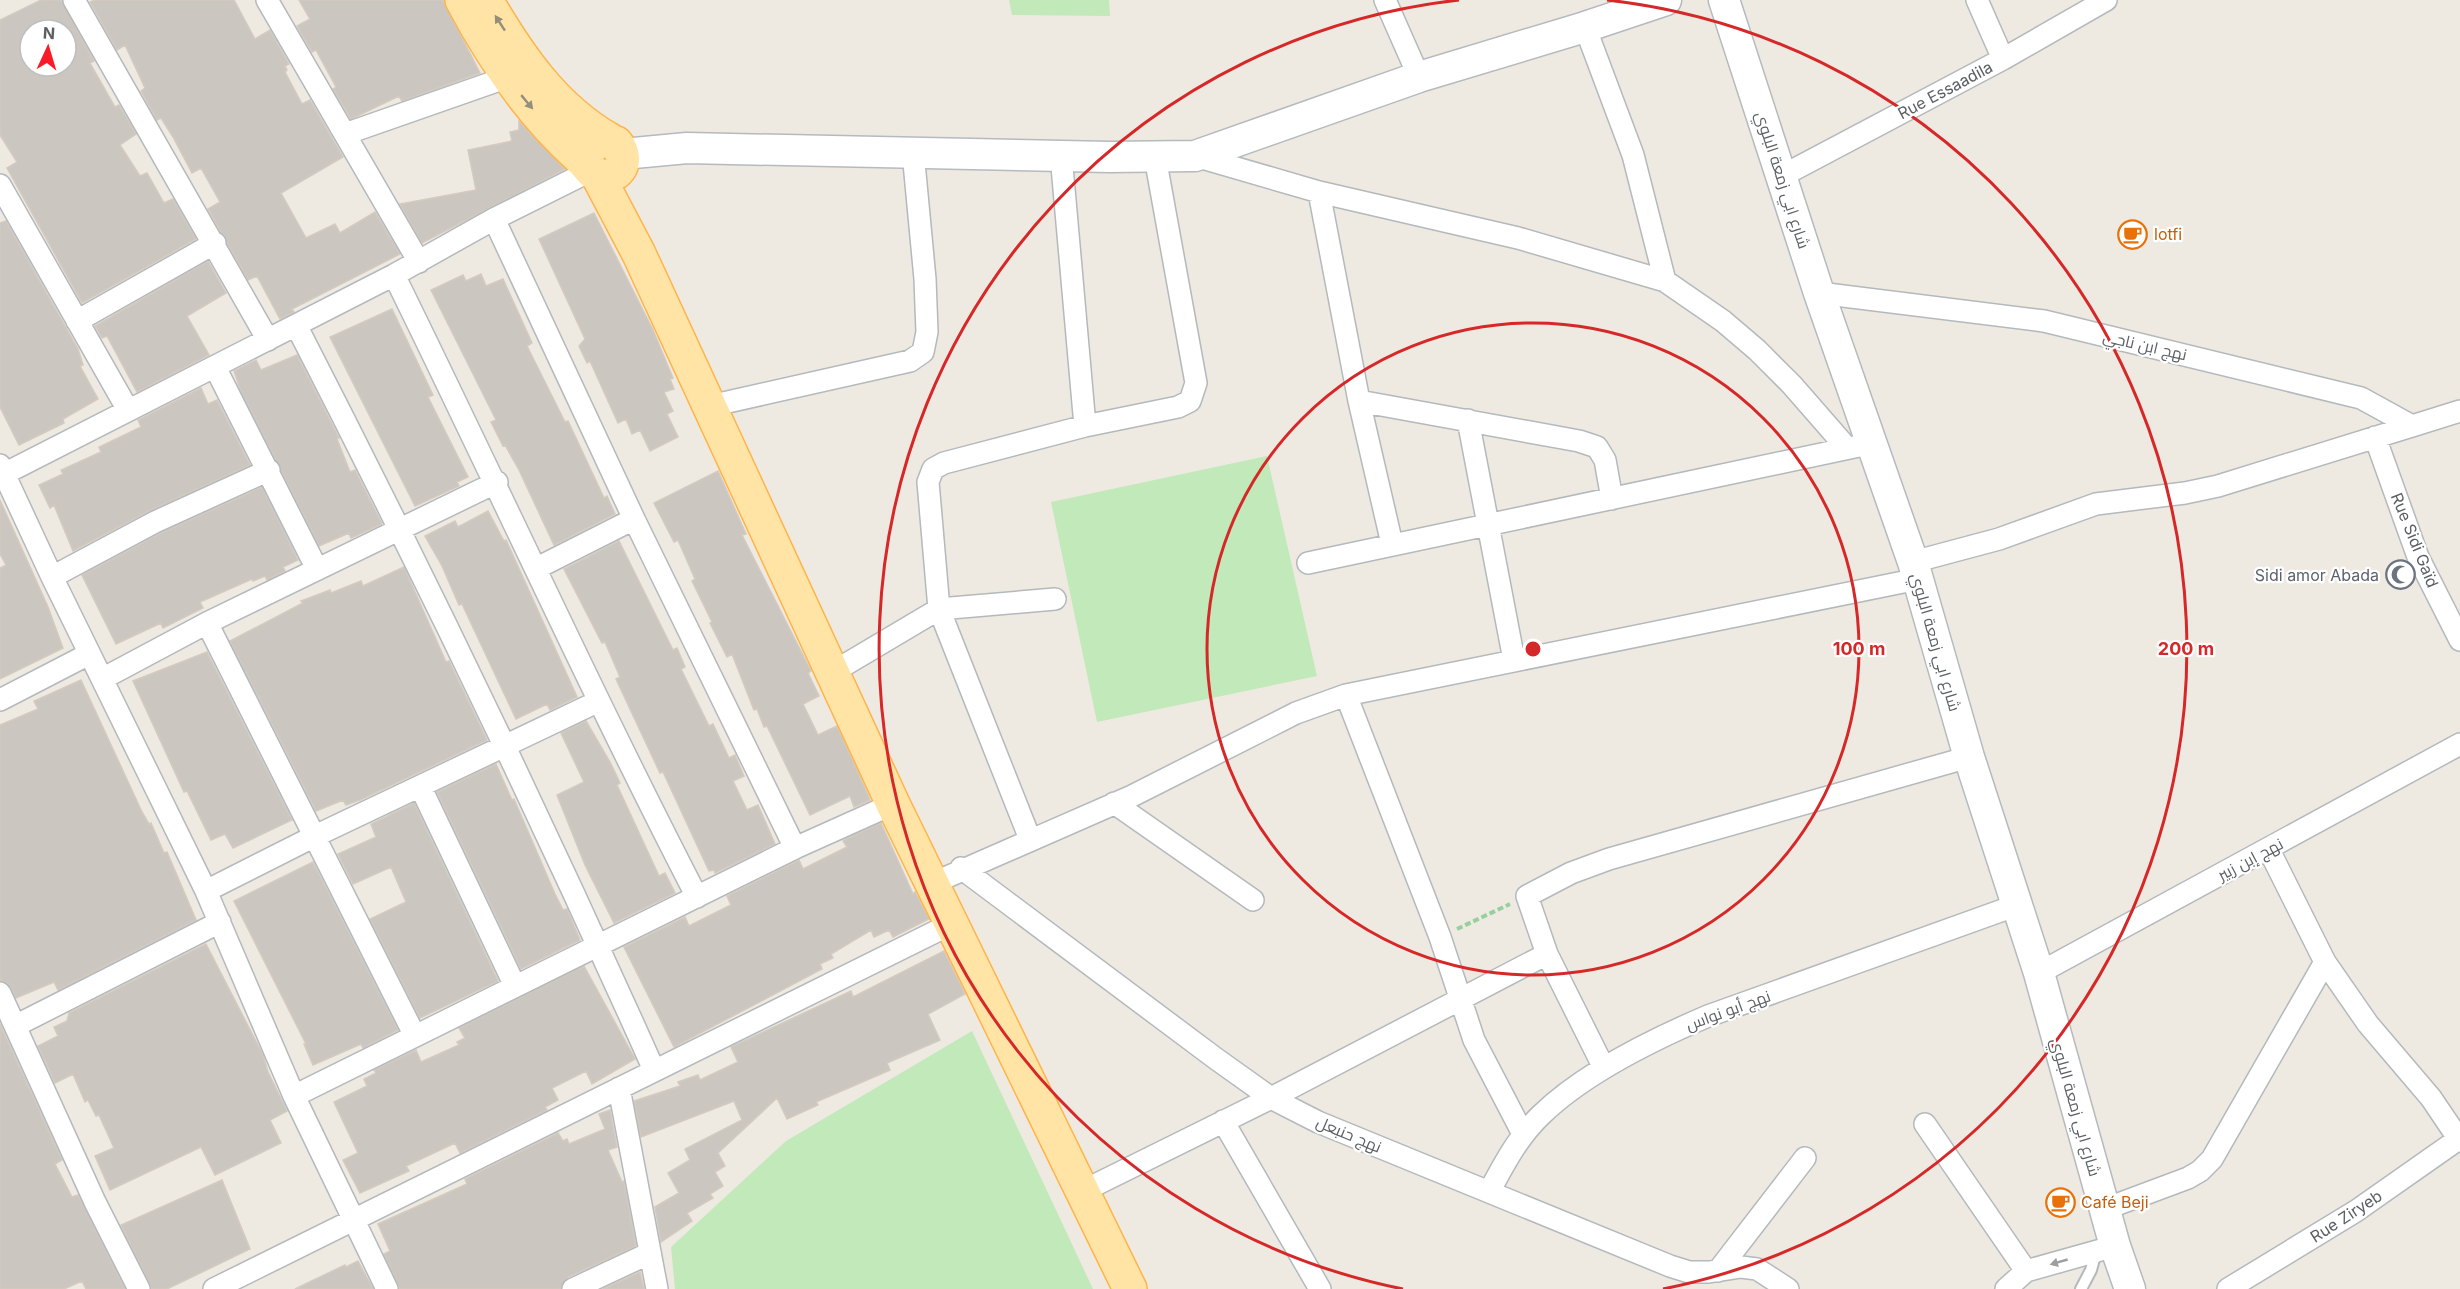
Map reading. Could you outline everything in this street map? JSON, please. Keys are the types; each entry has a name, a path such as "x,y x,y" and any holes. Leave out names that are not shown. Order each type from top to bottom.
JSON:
{"main road":[{"path":"462,0 508,77 544,123 605,161 687,148 1195,156 1419,76 1585,27 1666,0"},
{"path":"486,0 521,54 561,105 576,118 605,161 639,254 893,804 1130,1289"},
{"name":"شارع ابي زمعة البلوي","path":"1724,0 1819,293 1858,446 1915,570 1970,757 2039,973 2105,1209 2105,1249 2130,1289"}],"street":[{"path":"74,0 215,243 268,340"},
{"path":"267,0 419,262"},
{"path":"1385,0 1419,76"},
{"path":"1977,0 2004,59"},
{"name":"Rue Essaadila","path":"1782,176 2004,59 2106,0"},
{"path":"1585,27 1633,155 1665,281"},
{"path":"345,134 508,77"},
{"path":"710,406 910,362 923,351 927,332 925,279 914,152"},
{"path":"1061,155 1085,426"},
{"path":"1195,156 1319,192 1518,238 1665,281 1723,321 1858,446"},
{"path":"1030,839 939,609 928,489 933,469 944,463 1085,426 1178,407 1190,401 1196,390 1155,157"},
{"path":"387,1289 294,1096 206,891 1,471 268,340 419,262 494,219 605,161"},
{"path":"1319,192 1359,400 1392,544"},
{"path":"3,196 128,410"},
{"path":"494,219 634,519 795,848"},
{"path":"78,321 215,243"},
{"path":"394,275 497,482 599,701 697,897"},
{"name":"نهج ابن ناجي","path":"1819,293 2044,321 2361,398 2412,426"},
{"path":"296,325 401,531 599,947 654,1070"},
{"path":"215,367 317,569"},
{"path":"1359,400 1579,441 1597,447 1605,460 1612,499"},
{"path":"931,884 961,868 1114,803 1296,713 1346,695 1514,660 1915,570 2096,504 2185,494 2460,411"},
{"path":"1468,420 1490,524 1514,660"},
{"name":"Rue Sidi Gaïd","path":"2375,437 2418,557 2460,640"},
{"path":"1308,563 1858,446"},
{"path":"52,577 155,522 268,470"},
{"path":"102,679 207,623 401,531 497,482"},
{"path":"537,568 634,519"},
{"path":"833,672 939,609 1055,598"},
{"path":"207,623 415,1036"},
{"path":"0,700 89,654"},
{"path":"1346,695 1440,937 1474,1040 1523,1134"},
{"path":"206,891 313,837 421,788 599,701"},
{"name":"نهج إبن زبير","path":"2039,973 2269,850 2460,744"},
{"path":"1604,1068 1547,954 1527,896 1571,873 1609,859 1970,757"},
{"path":"421,788 515,986"},
{"path":"1114,803 1253,900"},
{"path":"294,1096 795,848 893,804"},
{"path":"2269,850 2325,962 2368,1024 2432,1098 2460,1139"},
{"name":"نهج حنبعل","path":"961,868 1271,1098 1318,1122 1670,1266 1689,1272 1741,1267 1756,1269 1788,1289"},
{"name":"نهج أبو نواس","path":"1490,1192 1523,1134 1542,1114 1604,1068 1660,1036 1708,1016 2018,905"},
{"path":"15,1026 220,922"},
{"path":"214,1289 951,924"},
{"path":"1081,1192 1271,1098 1547,954"},
{"path":"2105,1209 2188,1178 2200,1171 2212,1159 2325,962"},
{"path":"0,993 95,1202 139,1289"},
{"path":"619,1088 657,1289"},
{"path":"1223,1121 1320,1289"},
{"path":"1925,1124 2026,1271"},
{"name":"Rue Ziryeb","path":"2228,1289 2356,1211 2460,1139"},
{"path":"1718,1271 1805,1158"},
{"path":"2006,1289 2026,1271 2105,1249"},
{"path":"573,1289 650,1253"}],"lane":[{"path":"2081,1289 2105,1249"}],"path":[{"path":"1440,937 1527,896"}],"green space":[{"path":"1009,0 1109,0 1110,16 1012,15"},
{"path":"1267,456 1317,676 1097,722 1051,502"},
{"path":"972,1031 1093,1289 675,1289 671,1247 786,1141"}],"building":[{"path":"41,0 61,0 71,18 18,18 18,78 78,78 78,31 94,61 90,63 115,107 119,105 136,134 120,145 140,176 147,173 164,203 173,199 196,239 82,303 7,168 17,162 0,135 0,20"},
{"path":"95,0 234,0 255,39 270,30 289,64 285,66 287,70 285,72 302,104 310,100 343,157 281,193 306,238 335,224 340,233 375,212 400,254 292,309 294,312 280,319 257,276 248,280 208,209 220,202 201,168 192,173 161,118 157,120 141,91 145,88 125,45 117,50 90,2"},
{"path":"299,0 443,0 480,73 402,101 399,96 351,119 333,89 336,87 316,50 312,52 297,26 310,19"},
{"path":"519,121 565,169 422,243 400,204 476,190 468,150 512,141 510,132 519,130"},
{"path":"594,213 653,330 673,378 670,379 674,389 664,392 673,411 667,414 678,437 650,451 640,430 632,434 626,419 618,423 590,361 587,363 579,346 585,339 539,239"},
{"path":"6,221 78,349 83,365 80,366 98,399 63,419 64,423 19,445 0,407 0,223"},
{"path":"208,261 226,293 187,316 209,355 137,392 107,336 102,338 95,326"},
{"path":"481,274 486,286 503,279 532,343 527,346 565,422 568,421 604,498 607,496 615,514 554,545 519,470 491,422 496,420 431,290 463,275 466,281"},
{"path":"392,309 433,395 428,397 468,477 457,482 459,486 415,506 330,337"},
{"path":"297,355 339,438 337,439 350,472 355,470 382,524 351,538 349,533 319,546 240,389 234,371 256,360 261,370"},
{"path":"201,388 208,404 217,400 250,465 149,511 73,551 54,505 50,508 39,485 63,474 61,470 101,452 99,447 141,427 138,420"},
{"path":"718,471 746,534 742,535 811,671 808,673 819,696 803,704 818,735 837,726 869,797 870,800 854,807 850,796 810,815 767,726 764,727 757,709 754,710 732,654 727,657 710,623 712,622 692,581 695,579 678,540 674,542 654,503"},
{"path":"262,487 298,560 283,567 285,571 267,580 265,576 253,581 252,579 200,602 203,608 163,628 161,623 116,644 82,575 161,533"},
{"path":"0,500 48,607 63,648 0,679 0,568 6,565 0,554"},
{"path":"488,511 504,541 506,540 577,697 550,710 547,704 516,719 462,604 459,605 442,566 425,536 455,521 458,527"},
{"path":"619,541 673,650 677,648 685,667 681,669 709,726 713,724 729,758 735,755 744,776 733,781 747,810 758,805 775,844 715,873 714,870 709,871 663,772 660,773 616,679 620,677 605,642 602,643 564,569"},
{"path":"404,567 446,662 449,661 487,740 360,800 346,805 343,800 316,811 230,641 303,603 301,601 330,590 331,593 361,581 363,586"},
{"path":"207,652 292,820 233,848 225,834 211,840 187,791 184,792 133,681"},
{"path":"81,680 142,812 149,824 151,823 164,853 167,852 196,920 58,990 54,982 16,998 8,983 0,980 0,725 38,709 34,701"},
{"path":"586,721 620,783 617,785 659,876 665,873 675,893 614,923 585,865 557,795 584,782 561,733"},
{"path":"496,764 512,800 514,799 555,894 563,910 567,909 580,940 521,969 437,792"},
{"path":"414,803 498,981 420,1018 370,919 406,902 391,867 353,884 338,854 376,837 371,824"},
{"path":"881,823 913,894 915,892 929,919 893,937 889,930 874,937 871,930 831,954 833,958 820,964 822,969 674,1047 624,947 685,917 689,926 731,905 727,896 799,860 803,869 847,847 843,841 846,839"},
{"path":"313,862 398,1030 363,1048 361,1044 313,1065 304,1044 306,1044 234,901"},
{"path":"206,944 263,1055 268,1072 287,1111 270,1120 281,1143 215,1175 201,1147 110,1190 95,1156 114,1148 99,1115 96,1116 88,1100 85,1102 73,1074 55,1083 38,1046 58,1036 54,1027 67,1021 69,1013"},
{"path":"944,951 965,994 928,1014 940,1040 887,1063 890,1070 816,1102 818,1105 787,1119 777,1098 718,1153 725,1166 715,1172 723,1186 710,1194 713,1198 687,1213 692,1221 661,1242 655,1207 679,1193 668,1173 690,1160 685,1149 742,1120 734,1101 641,1137 634,1101 680,1086 678,1082 698,1075 700,1080 738,1062 731,1047 851,991 853,997"},
{"path":"584,966 635,1059 592,1084 586,1071 552,1088 558,1100 545,1107 547,1110 460,1153 455,1143 406,1166 409,1171 360,1193 343,1160 358,1153 334,1102 367,1086 364,1079 376,1073 374,1070 416,1050 421,1062 459,1045 457,1042 465,1038 459,1028"},
{"path":"0,1024 62,1160 55,1164 72,1197 78,1195 125,1289 86,1289 82,1281 64,1289 0,1289"},
{"path":"610,1110 617,1147 608,1150 622,1182 624,1181 636,1246 568,1277 560,1289 400,1289 384,1254 390,1251 378,1224 467,1184 465,1179 558,1133 563,1141 567,1139 569,1144 605,1129 599,1114"},
{"path":"222,1180 250,1249 167,1289 152,1289 121,1225"},
{"path":"358,1261 373,1289 295,1289 345,1265 346,1267"},
{"path":"640,1272 644,1289 603,1289"}],"place":[{"name":"lotfi","path":"2133,234"},
{"name":"Sidi amor Abada","path":"2400,575"},
{"name":"Café Beji","path":"2060,1202"}]}
